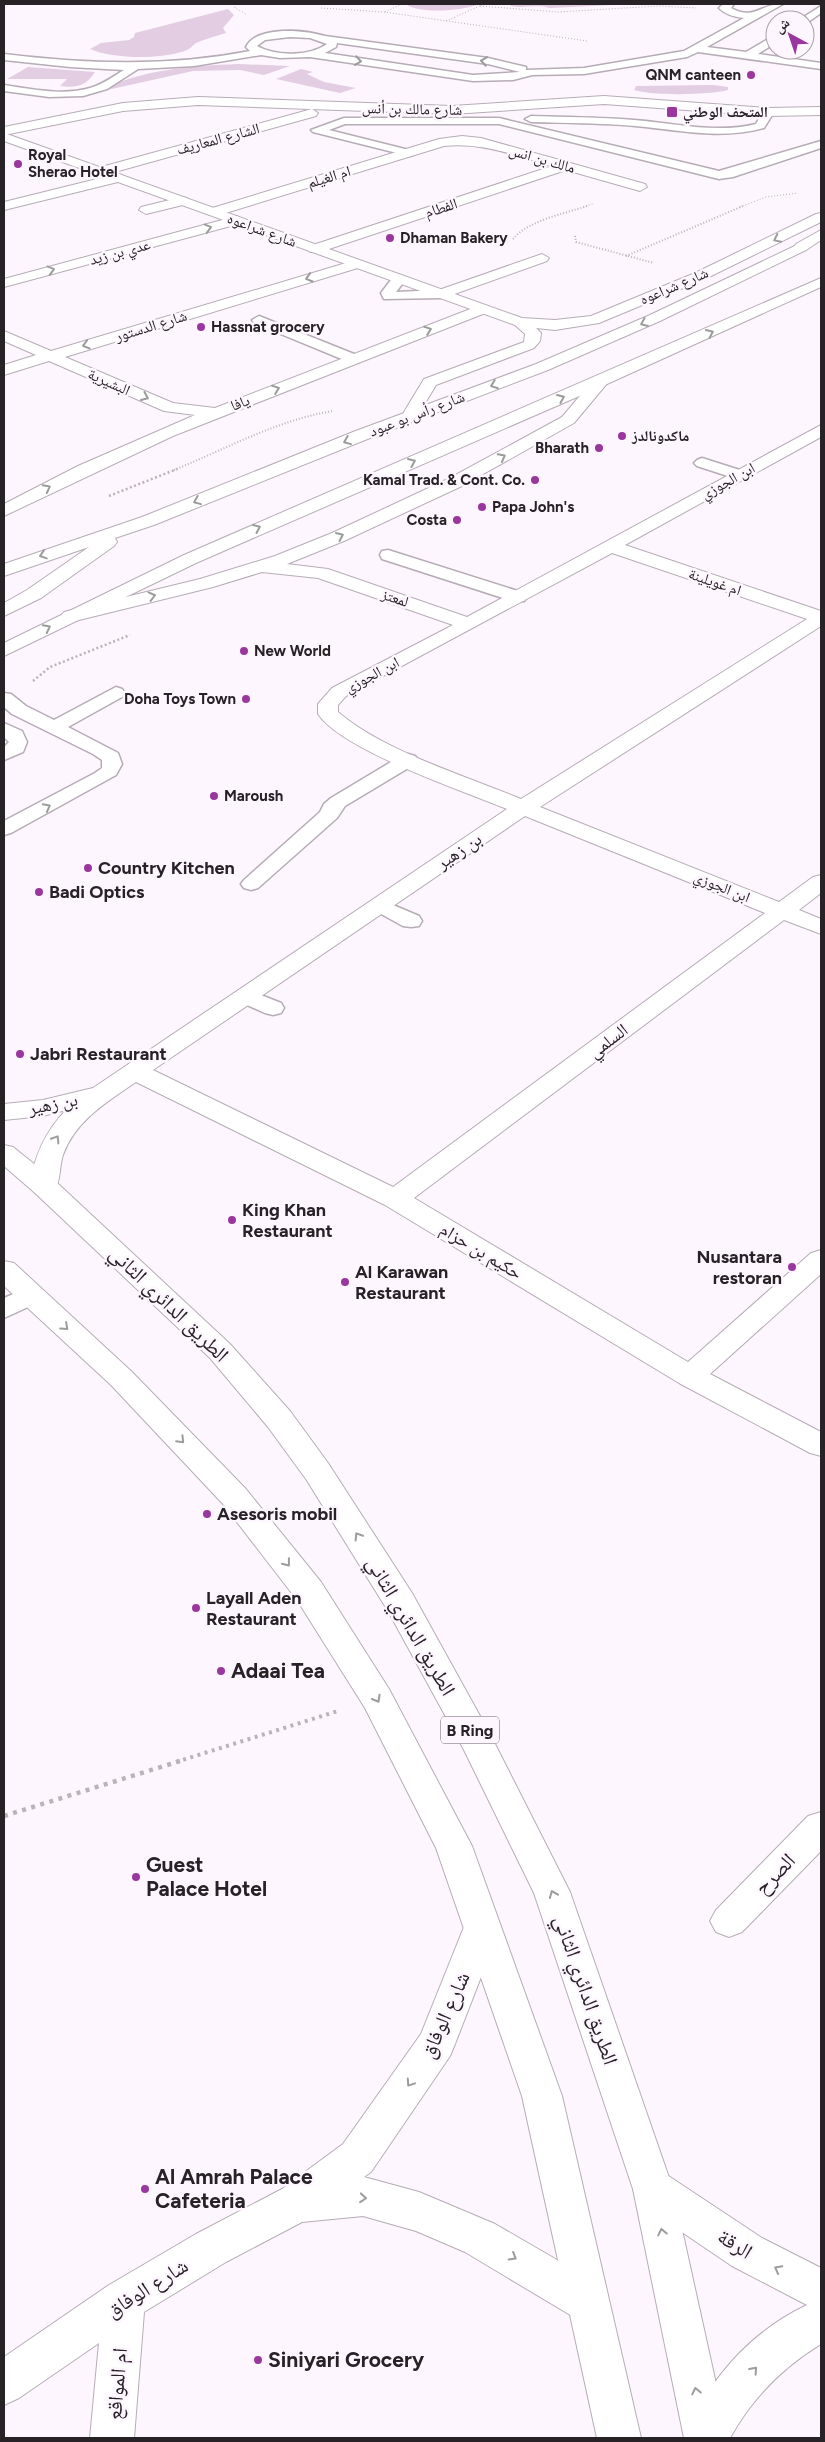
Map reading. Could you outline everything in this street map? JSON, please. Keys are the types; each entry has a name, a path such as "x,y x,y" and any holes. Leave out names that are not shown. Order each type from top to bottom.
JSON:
{"main road":[{"name":"شارع مالك بن أنس","path":"4,131 123,107 160,103 237,101 336,107 452,110 604,100 636,100 768,112 821,111"},
{"name":"الشارع المعاريف","path":"99,172 336,107"},
{"name":"شارع شراعوه","path":"4,138 520,322 546,325 594,320 700,276 821,217"},
{"name":"مالك بن انس","path":"443,142 477,141 640,187"},
{"name":"ام الغيلم","path":"214,212 443,142"},
{"name":"الفطام","path":"315,249 566,166"},
{"path":"4,206 117,178"},
{"path":"146,210 182,201"},
{"name":"عدي بن زيد","path":"4,283 237,220"},
{"path":"801,247 821,234"},
{"name":"شارع رأس بو عبود","path":"4,570 127,528 542,367 656,318 821,239"},
{"path":"441,294 542,258"},
{"name":"شارع الدستور","path":"4,370 356,264"},
{"path":"4,650 71,616 269,523 601,381 821,282"},
{"name":"يافا","path":"4,511 110,458 217,412 483,309"},
{"path":"409,417 430,382 444,375 523,348 594,320"},
{"path":"520,322 531,330 534,336 523,348"},
{"name":"البشيرية","path":"4,336 170,408 184,411 217,412"},
{"path":"71,616 206,583 315,547 456,482 568,420 601,381"},
{"name":"ابن الجوزي","path":"821,430 469,624 339,692 328,704 328,714 340,727 408,760 821,927"},
{"path":"4,610 55,580 127,528"},
{"name":"ام غويلينة","path":"609,546 821,618"},
{"path":"315,547 314,561 321,573"},
{"name":"لمعتز","path":"254,568 282,568 321,573 469,624"},
{"name":"بن زهير","path":"44,1186 45,1165 52,1145 75,1115 102,1093 524,807 821,618"},
{"name":"السلمي","path":"394,1200 821,882"},
{"name":"حكيم بن حزام","path":"134,1071 394,1200 689,1376 821,1445"},
{"name":"بن زهير","path":"4,1112 43,1108 102,1093"},
{"name":"الطريق الدائري الثاني","path":"4,1152 44,1186 220,1351 279,1419 317,1471 400,1602 478,1744 552,1892 653,2188 706,2438"},
{"path":"689,1376 821,1259"},
{"path":"4,1270 17,1302 121,1378 234,1496 309,1591 377,1699 454,1846 481,1928 542,2096 619,2438"},
{"name":"الصرح","path":"729,1921 821,1827"},
{"name":"شارع الوفاق","path":"4,2383 124,2300 211,2248 298,2203 357,2158 436,2044 481,1928"},
{"name":"الرقة","path":"653,2188 747,2252 821,2290"},
{"name":"شارع الوفاق","path":"298,2203 363,2196 419,2212 480,2238 587,2301"},
{"name":"ام المواقع","path":"112,2438 124,2300"},
{"path":"706,2438 732,2394 766,2357 806,2328 821,2321"}],"lane":[{"path":"8,59 134,68 186,65 260,52 283,55 309,54 472,78 513,77 532,72 584,71 618,67 687,54 778,4"},
{"path":"726,6 735,14 754,17"},
{"path":"260,52 251,47 251,44 268,36 301,34 488,61 532,72"},
{"path":"309,54 330,48 331,42 327,39"},
{"path":"748,56 765,45"},
{"path":"698,49 821,66"},
{"path":"4,88 65,94 86,92 102,87 134,68"},
{"path":"408,153 317,130 344,122 499,121 521,119 603,122 690,130 738,130 762,124 768,112"},
{"path":"499,121 710,175 729,174 821,144"},
{"path":"399,279 388,294 389,296 441,294"},
{"path":"259,320 354,359"},
{"path":"698,465 734,478"},
{"path":"388,555 518,597"},
{"path":"55,727 116,693"},
{"path":"4,698 19,710 111,757 113,764 111,771 4,829"},
{"path":"4,729 15,735 18,742 16,748 4,754"},
{"path":"251,884 330,814 331,808 338,802 408,760"},
{"path":"379,905 412,921"},
{"path":"246,996 273,1008"}],"path":[{"path":"384,12 402,4"},
{"path":"438,27 484,4"},
{"path":"480,6 558,12 658,6 726,6"},
{"path":"542,258 522,250 512,240 514,235 525,228 640,187"},
{"path":"626,256 766,197 799,193"},
{"path":"575,236 574,240 576,242 700,276"},
{"path":"108,497 187,465 288,420 310,414 340,410"},
{"path":"4,1816 377,1699"}],"shaded area":[{"path":"479,4 463,8 422,10 407,5"},
{"path":"512,4 634,4 549,8 510,6"},
{"path":"228,9 234,15 223,28 226,33 196,43 188,49 177,53 138,57 111,55 90,49 101,43 129,40 134,37 135,33"},
{"path":"238,64 290,66 264,75 240,70 193,71 98,92 131,78 166,70"},
{"path":"28,67 95,72 84,83 71,87 60,86 67,79 7,79"},
{"path":"301,69 313,72 307,74 324,82 356,88 340,93 276,79"},
{"path":"714,85 728,87 728,90 681,94 634,90 636,86"}],"place":[{"name":"QNM canteen","path":"751,75"},
{"name":"المتحف الوطني","path":"672,112"},
{"name":"Royal Sherao Hotel","path":"18,164"},
{"name":"Dhaman Bakery","path":"390,238"},
{"name":"Hassnat grocery","path":"201,327"},
{"name":"ماكدونالدز","path":"622,436"},
{"name":"Bharath","path":"599,448"},
{"name":"Kamal Trad. & Cont. Co.","path":"535,480"},
{"name":"Papa John's","path":"482,507"},
{"name":"Costa","path":"457,520"},
{"name":"New World","path":"244,651"},
{"name":"Doha Toys Town","path":"246,699"},
{"name":"Maroush","path":"214,796"},
{"name":"Country Kitchen","path":"88,868"},
{"name":"Badi Optics","path":"39,892"},
{"name":"Jabri Restaurant","path":"20,1054"},
{"name":"King Khan Restaurant","path":"232,1220"},
{"name":"Nusantara restoran","path":"792,1267"},
{"name":"Al Karawan Restaurant","path":"345,1282"},
{"name":"Asesoris mobil","path":"207,1514"},
{"name":"Layall Aden Restaurant","path":"196,1608"},
{"name":"Adaai Tea","path":"221,1671"},
{"name":"Guest Palace Hotel","path":"136,1877"},
{"name":"Al Amrah Palace Cafeteria","path":"145,2189"},
{"name":"Siniyari Grocery","path":"258,2360"}]}
